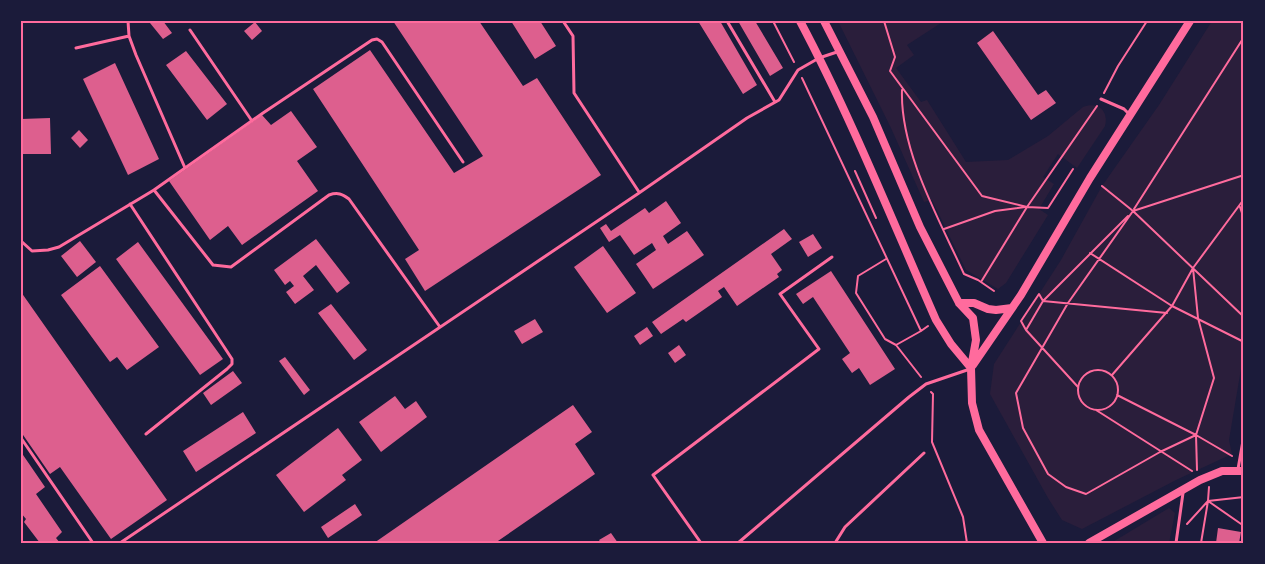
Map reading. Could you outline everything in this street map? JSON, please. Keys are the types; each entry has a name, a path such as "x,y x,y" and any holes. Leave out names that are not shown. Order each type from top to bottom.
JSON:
{"main road":[{"path":"800,21 865,158 936,320 951,344 971,368"},
{"path":"824,21 873,117 920,227 959,303 973,318 976,340 971,368 972,403 979,430 1043,543"},
{"path":"971,368 1012,308 1090,178 1190,21"},
{"path":"959,303 974,303 996,310 1012,308"},
{"path":"1089,543 1184,488 1222,471 1241,471"}],"lane":[{"path":"128,21 129,36 185,168"},
{"path":"563,21 573,36 574,93 639,193"},
{"path":"727,21 775,102"},
{"path":"190,30 252,121"},
{"path":"76,48 129,36"},
{"path":"21,241 32,250 59,247 154,190 252,121 372,40 377,39 382,42 462,162"},
{"path":"120,543 747,118 779,100 798,70 819,58 839,51"},
{"path":"1101,99 1124,109 1131,115"},
{"path":"154,190 213,265 222,267 231,267 329,195 342,194 349,199 440,327"},
{"path":"130,204 232,359 232,364 227,369 146,434"},
{"path":"701,543 654,475 819,349 780,294 832,256"},
{"path":"738,543 926,384 971,368"},
{"path":"1241,471 1239,460 1244,435"},
{"path":"21,438 93,543"},
{"path":"835,543 845,527 924,453"},
{"path":"1176,543 1184,488"}],"path":[{"path":"773,21 921,331"},
{"path":"981,282 1028,207 1101,99 1118,66 1147,21"},
{"path":"885,22 895,57 890,71 982,196 1028,207"},
{"path":"1196,435 1160,452 1086,494 1065,487 1048,474 1023,428 1016,393 1068,303 1133,211 1244,37"},
{"path":"902,88 901,111 928,196 964,274 994,291"},
{"path":"944,229 995,211 1028,207 1048,208 1073,169"},
{"path":"855,171 876,218"},
{"path":"1026,330 1043,301 1133,211 1244,175"},
{"path":"1102,186 1133,211 1244,317"},
{"path":"1112,375 1167,313 1193,268 1244,199"},
{"path":"1239,206 1244,219"},
{"path":"1090,253 1172,306 1244,342"},
{"path":"887,258 858,276 856,293 885,339 896,345 933,394 932,442 963,517 968,543"},
{"path":"1043,301 1039,294 1021,321 1041,348 1078,387 1080,398 1084,403 1197,474 1196,435 1214,378 1198,318 1193,268"},
{"path":"1043,301 1167,313"},
{"path":"896,345 933,323"},
{"path":"1078,387 1083,376 1094,370 1105,371 1112,375 1117,384 1117,395 1111,405 1094,409"},
{"path":"1117,395 1196,435 1239,460"},
{"path":"1201,543 1209,488"},
{"path":"1177,535 1208,501 1244,497"},
{"path":"1208,501 1244,525"}],"shaded area":[{"path":"838,21 944,21 907,45 914,55 896,68 921,102 927,100 966,162 1008,160 1048,136 1083,107 1098,106 1104,112 1105,126 1077,168 1058,154 1043,177 1054,184 1039,209 1048,215 1006,283 998,289 966,270 932,200 924,202 891,128"},
{"path":"1212,21 1244,21 1244,351 1229,440 1232,454 1082,529 1062,520 990,394 994,364 1061,260 1102,186 1159,105"},
{"path":"1169,508 1175,513 1169,543 1111,543"}],"building":[{"path":"163,21 172,33 163,39 150,23"},
{"path":"393,21 479,21 523,86 537,78 601,175 425,291 405,259 419,250 313,89 370,50 454,173 483,156"},
{"path":"511,21 540,21 556,46 535,59"},
{"path":"698,21 720,21 757,85 743,94"},
{"path":"738,21 755,21 783,68 770,76"},
{"path":"255,22 262,31 252,40 244,31"},
{"path":"993,31 1038,95 1046,90 1056,103 1031,120 977,43"},
{"path":"186,51 227,104 207,120 166,65"},
{"path":"115,63 159,159 128,175 83,79"},
{"path":"291,111 317,147 297,161 318,191 242,245 228,226 210,240 169,181 262,115 271,125"},
{"path":"50,118 51,154 22,154 21,119"},
{"path":"79,130 88,140 80,148 71,138"},
{"path":"666,201 681,223 663,236 668,244 687,231 704,255 653,289 636,264 656,250 652,243 634,255 620,235 609,242 600,228 606,224 611,231 645,208 649,213"},
{"path":"784,229 792,239 771,254 782,270 777,274 779,277 737,306 724,287 718,291 722,297 686,322 683,319 661,334 652,322"},
{"path":"813,234 822,248 808,257 799,242"},
{"path":"316,239 350,283 337,293 316,265 303,276 314,290 295,304 286,292 294,286 290,281 285,285 274,270"},
{"path":"80,241 96,262 77,277 61,256"},
{"path":"138,242 223,359 200,375 116,259"},
{"path":"603,246 636,293 607,313 574,267"},
{"path":"100,266 159,347 127,370 117,357 110,362 61,295"},
{"path":"831,271 895,369 870,385 859,368 852,373 842,359 850,353 813,297 803,304 796,294"},
{"path":"21,292 167,500 111,539 60,467 50,474 21,432"},
{"path":"331,304 367,350 354,360 318,313"},
{"path":"535,319 543,332 522,344 514,331"},
{"path":"647,327 653,336 640,345 634,336"},
{"path":"679,345 686,355 675,363 668,353"},
{"path":"285,357 310,390 304,395 279,361"},
{"path":"233,371 242,383 211,405 203,393"},
{"path":"395,396 405,409 416,401 427,417 381,452 359,422"},
{"path":"573,405 592,432 575,444 595,474 495,543 374,543"},
{"path":"243,412 256,433 196,472 183,451"},
{"path":"338,428 362,460 342,475 346,480 304,512 276,475"},
{"path":"21,452 45,487 36,494 62,532 56,538 60,543 40,543 24,522 26,519 21,513"},
{"path":"355,504 362,515 328,538 321,527"},
{"path":"1218,528 1241,532 1239,543 1216,543"},
{"path":"611,533 618,543 601,543 599,540"}]}
